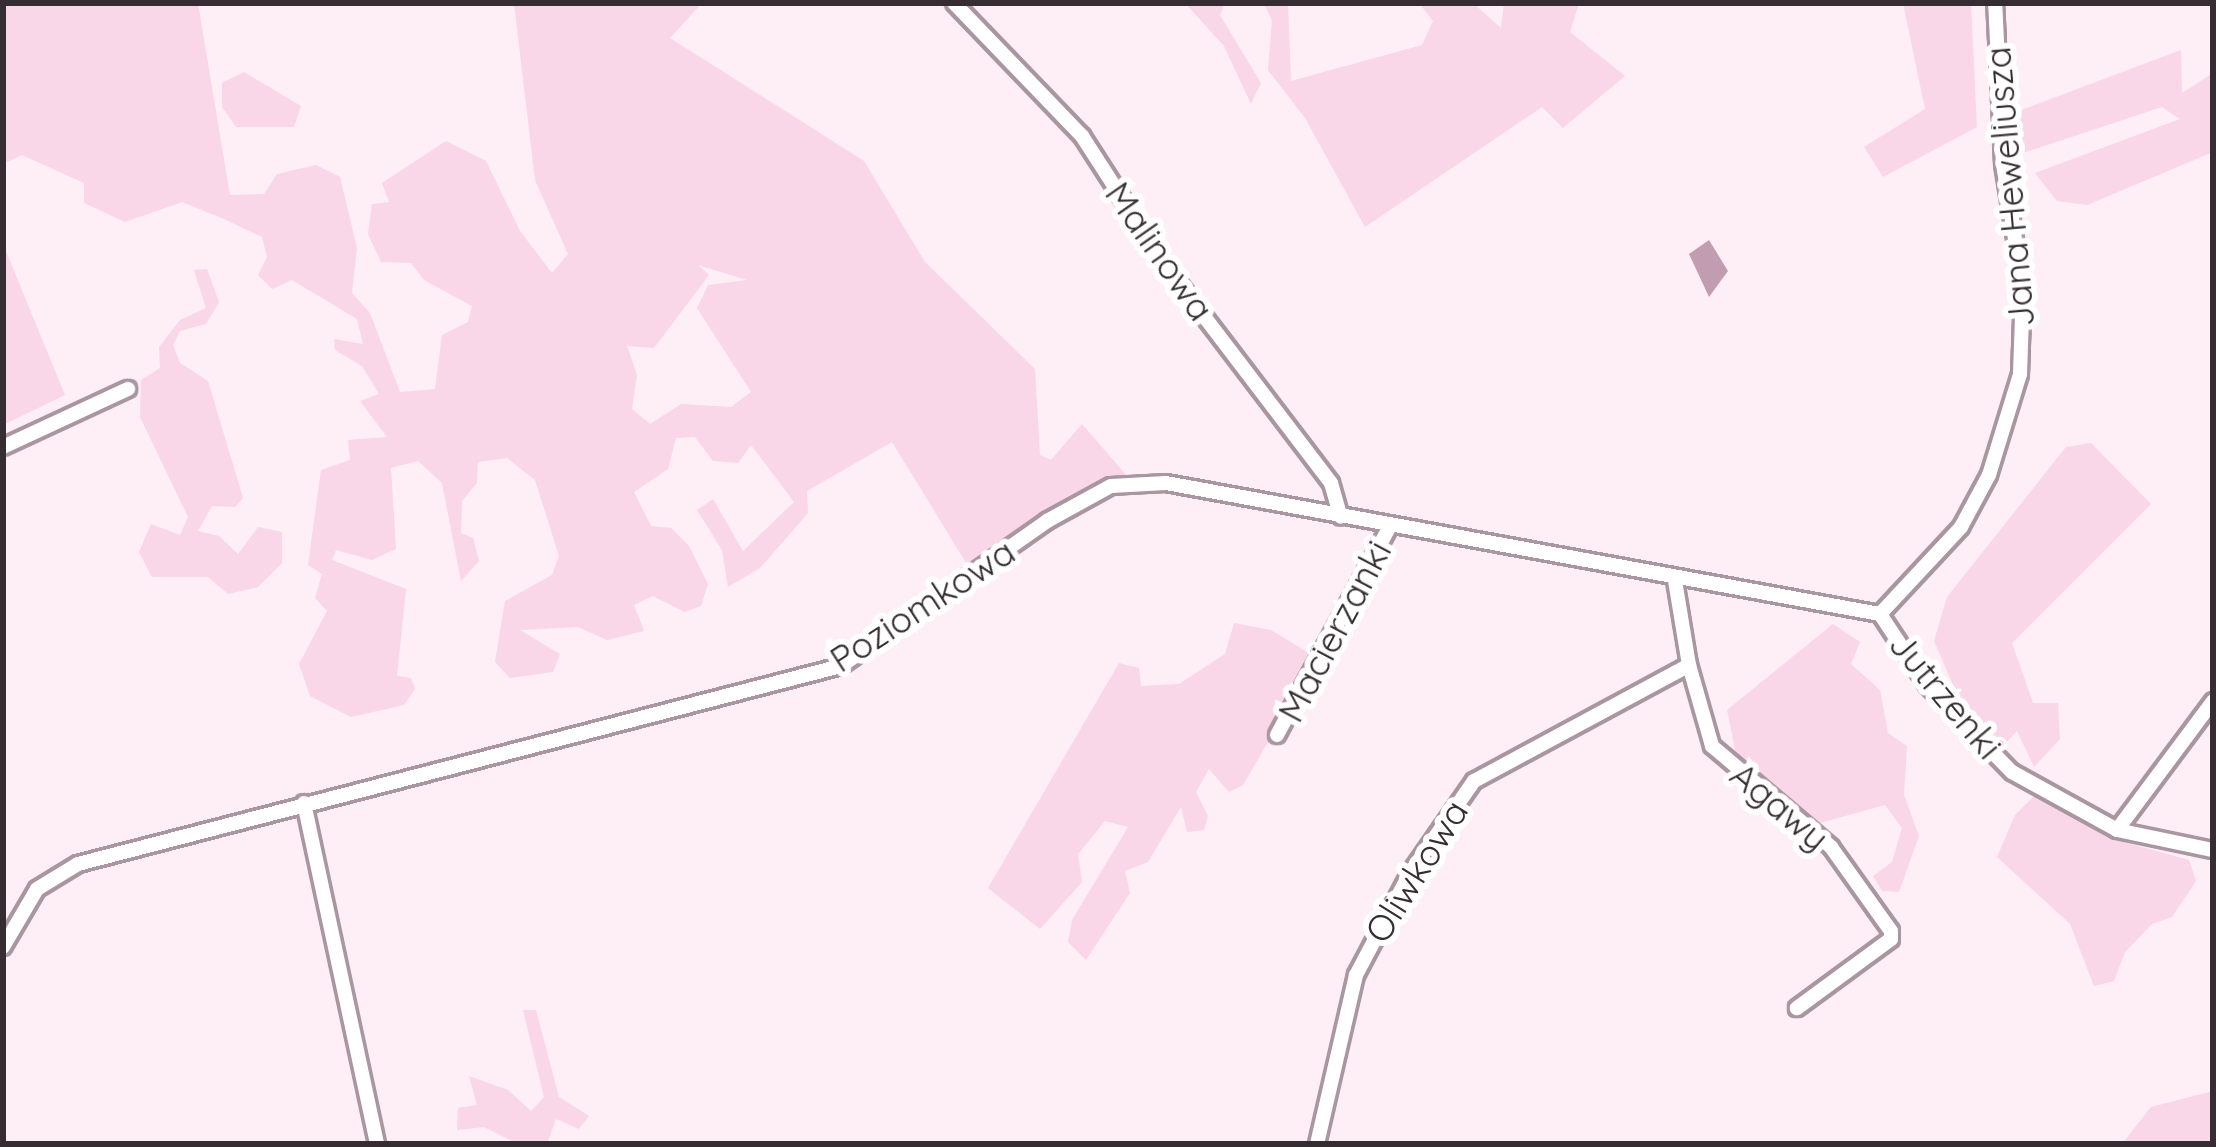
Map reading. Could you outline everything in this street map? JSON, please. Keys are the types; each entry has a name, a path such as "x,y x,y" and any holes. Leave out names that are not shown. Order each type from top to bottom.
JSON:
{"street":[{"name":"Malinowa","path":"954,3 1082,136 1165,265 1331,483 1342,517"},
{"name":"Jana Heweliusza","path":"1880,614 1960,527 1989,475 2020,374 2023,289 2003,164 1995,3"},
{"path":"3,447 128,388"},
{"name":"Poziomkowa","path":"3,947 24,904 54,875 304,803 841,666 1047,521 1111,486 1166,483 1880,614"},
{"name":"Macierzanki","path":"1277,735 1390,526"},
{"path":"1675,580 1689,665"},
{"name":"Jutrzenki","path":"1880,614 1979,746 2117,830 2170,847 2213,850"},
{"name":"Agawy","path":"1689,665 1712,746 1831,847 1891,939 1797,1008"},
{"name":"Oliwkowa","path":"1318,1144 1372,934 1460,796 1689,665"},
{"path":"2117,830 2213,700"},
{"path":"304,803 377,1144"}],"shaded area":[{"path":"3,3 198,3 230,195 264,194 277,174 316,165 340,177 357,248 352,293 370,313 400,392 435,389 442,335 468,322 472,306 424,280 411,263 381,262 368,234 372,204 389,202 382,183 446,141 486,161 520,231 552,273 568,254 535,180 514,3 702,3 670,38 864,161 925,262 1035,369 1040,455 1051,460 1082,424 1127,476 1082,491 968,566 892,442 807,491 808,513 760,568 728,587 722,550 697,510 713,499 743,551 794,502 751,445 738,463 713,461 695,437 676,438 668,469 634,492 651,526 671,528 689,546 708,584 701,606 685,612 653,596 634,605 644,631 607,640 578,627 520,630 560,654 553,672 510,678 495,662 505,601 552,575 559,556 535,480 507,458 478,462 477,483 462,501 461,533 473,538 479,561 461,581 442,483 418,461 391,468 396,549 372,560 336,550 332,560 406,589 397,676 411,678 415,689 404,705 351,717 310,696 299,664 327,611 315,598 322,574 308,565 321,470 350,460 348,440 387,437 360,401 379,394 362,366 335,350 334,339 363,344 357,319 292,280 272,289 258,275 267,257 262,237 224,219 182,202 125,222 84,203 84,183 22,155 3,164","holes":["698,265 747,280 708,285 697,308 751,392 731,407 681,404 650,424 632,409 637,375 627,346 654,348 709,275"]},
{"path":"1185,3 1225,3 1220,15 1261,83 1251,104 1224,46"},
{"path":"1264,3 1288,3 1291,81 1422,45 1433,21 1419,3 1473,3 1501,28 1504,3 1579,3 1570,32 1625,76 1563,128 1542,107 1365,227 1305,118 1268,70 1272,21"},
{"path":"1903,3 1971,3 1977,127 1883,177 1864,147 1925,109"},
{"path":"2181,50 2182,93 2213,73 2213,152 2087,205 2057,201 2035,173 2180,119 2162,107 2017,155 2013,113"},
{"path":"244,72 301,106 294,127 236,127 222,107 222,83"},
{"path":"1709,240 1728,271 1709,297 1689,254"},
{"path":"3,244 65,395 3,425"},
{"path":"207,269 219,302 206,324 180,331 173,345 180,363 208,381 243,498 235,507 212,506 198,531 219,536 238,554 258,527 282,532 282,563 258,587 228,594 208,577 152,577 139,552 151,524 180,535 188,517 140,417 141,380 160,368 159,347 180,320 206,308 194,270"},
{"path":"2091,443 2151,504 2012,643 2033,703 2058,703 2060,739 2034,767 2017,731 2003,746 1961,703 1934,641 1947,597 2066,447"},
{"path":"1234,623 1271,630 1317,658 1243,785 1229,792 1209,769 1196,792 1208,816 1204,830 1187,832 1181,807 1148,862 1125,871 1130,893 1086,960 1068,942 1072,920 1128,827 1105,821 1078,854 1082,882 1040,929 988,888 1119,663 1139,668 1141,686 1179,684 1225,654"},
{"path":"1833,624 1860,642 1851,664 1880,690 1888,733 1907,746 1904,795 1919,836 1899,892 1882,891 1873,876 1892,862 1902,828 1885,805 1820,823 1736,755 1727,710"},
{"path":"2035,795 2109,838 2189,860 2196,881 2172,917 2152,924 2125,952 2114,981 2094,986 2070,924 1997,857 2015,815"},
{"path":"523,1010 536,1010 559,1097 589,1116 579,1129 556,1119 547,1144 518,1144 484,1127 457,1130 458,1108 477,1105 469,1076 508,1090 531,1111 544,1097"},
{"path":"2213,1091 2213,1144 2122,1144 2151,1107"}]}
